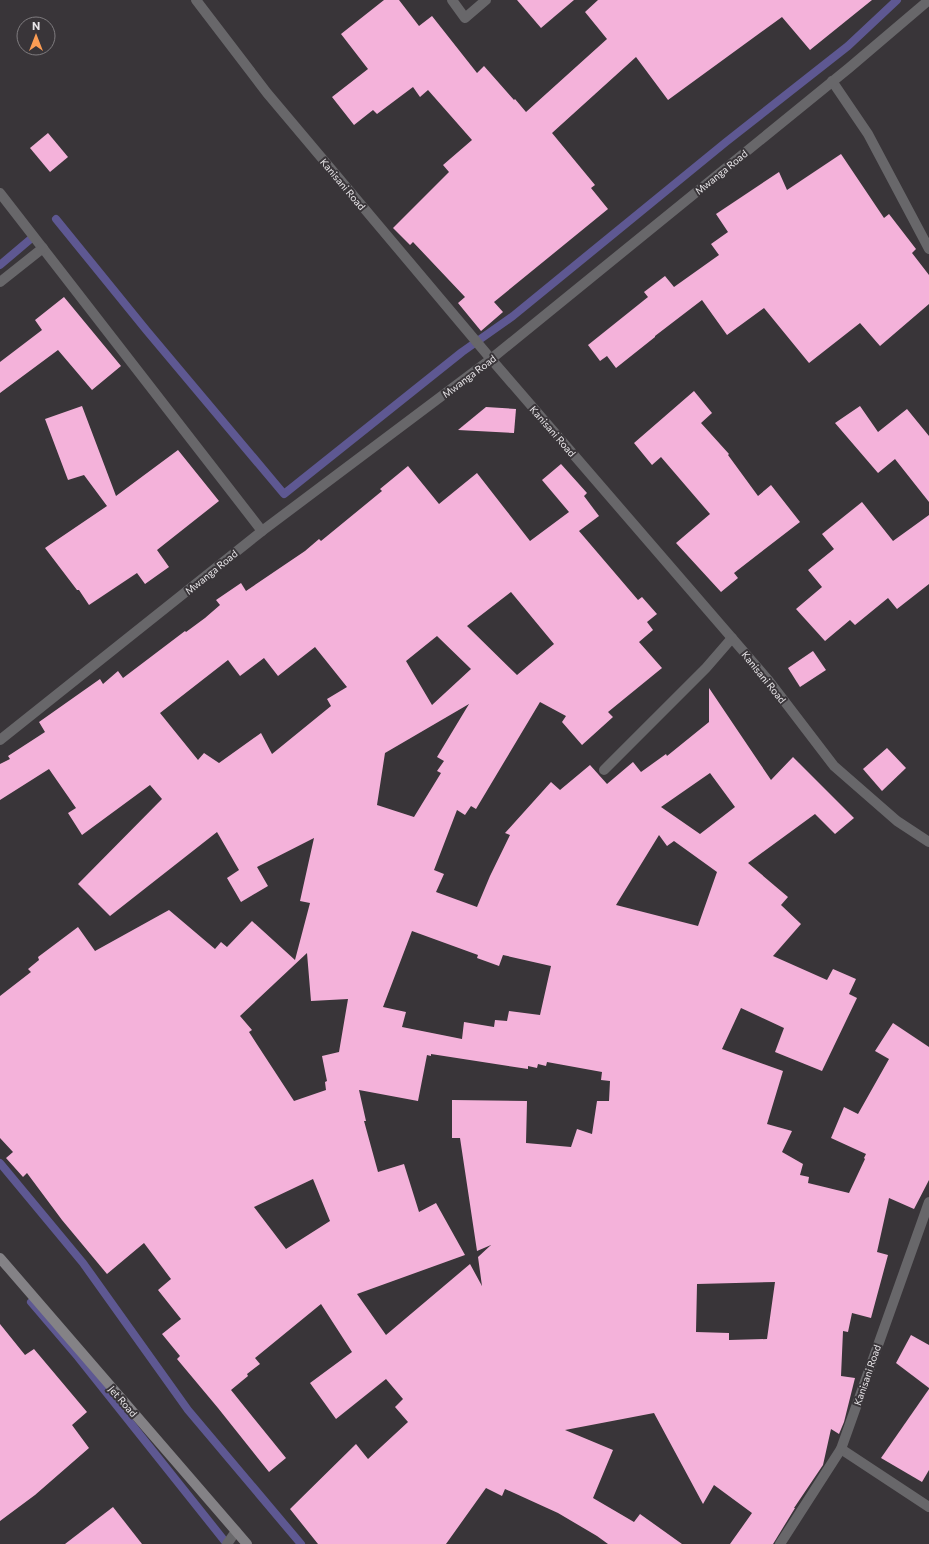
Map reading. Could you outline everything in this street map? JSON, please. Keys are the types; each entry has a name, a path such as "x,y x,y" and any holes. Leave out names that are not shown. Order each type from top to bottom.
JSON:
{"main road":[{"name":"Jet Road","path":"0,1258 247,1544"}],"street":[{"name":"Kanisani Road","path":"196,0 267,93 491,359 732,638 768,681 834,766 897,821 929,842"},
{"path":"452,0 465,18 486,0"},
{"name":"Mwanga Road","path":"0,740 262,531 491,359 929,0"},
{"path":"832,81 868,134 929,249"},
{"path":"0,193 262,531"},
{"path":"0,282 43,248"},
{"path":"604,770 706,668 732,638"},
{"name":"Kanisani Road","path":"780,1544 841,1449 929,1202"},
{"path":"841,1449 929,1507"},
{"path":"227,1544 236,1531"}],"building":[{"path":"384,0 399,0 419,26 432,16 477,73 484,66 526,112 607,39 585,12 598,0 872,0 810,50 782,17 668,100 636,57 552,133 595,185 591,188 608,209 494,302 503,312 481,331 458,303 465,297 413,242 410,245 393,228 449,172 443,165 472,140 428,90 420,97 413,87 377,114 373,110 354,125 332,97 368,69 341,34"},
{"path":"517,0 574,0 541,28"},
{"path":"48,133 68,157 50,172 30,148"},
{"path":"841,154 884,218 889,214 916,249 912,253 929,275 929,304 880,346 860,323 809,363 764,308 727,335 702,300 616,368 607,356 600,361 588,345 648,297 644,292 665,276 674,287 719,255 711,244 728,232 716,214 779,172 787,190"},
{"path":"64,297 121,366 92,390 58,350 0,393 0,362 42,330 35,320"},
{"path":"694,391 712,413 701,423 729,454 728,455 758,496 771,485 800,522 734,573 738,578 721,592 676,543 710,514 661,457 652,465 634,443"},
{"path":"82,406 116,496 178,450 219,501 157,550 169,567 145,584 137,573 89,605 79,590 77,590 45,548 107,506 84,475 68,480 45,419"},
{"path":"860,406 878,432 907,409 929,436 929,502 895,459 878,473 835,423"},
{"path":"486,407 516,409 514,433 458,430"},
{"path":"561,464 587,493 584,496 599,516 579,531 638,600 642,597 657,614 647,622 653,630 639,642 662,668 608,712 613,717 582,745 562,722 566,716 540,702 476,809 471,806 465,815 457,810 434,870 444,874 436,892 477,907 510,835 505,833 551,782 560,790 590,765 607,784 633,762 641,772 666,754 667,756 709,722 709,688 771,780 793,757 854,818 835,834 815,814 748,863 788,897 781,905 801,924 773,956 827,980 833,969 856,979 849,994 857,998 822,1071 775,1052 784,1028 741,1008 722,1049 783,1071 767,1124 792,1131 782,1152 803,1164 800,1175 809,1177 808,1183 849,1193 866,1154 831,1138 844,1107 858,1114 889,1059 875,1051 893,1023 929,1047 929,1180 914,1209 889,1198 877,1252 888,1255 871,1318 852,1313 848,1332 843,1331 841,1376 855,1378 844,1422 839,1434 831,1429 823,1465 794,1508 773,1544 730,1544 752,1513 714,1485 703,1504 654,1413 565,1430 613,1450 593,1498 634,1522 640,1514 682,1544 608,1544 558,1513 505,1489 502,1496 486,1488 446,1544 318,1544 290,1509 356,1444 368,1459 408,1422 395,1407 403,1399 386,1379 336,1419 310,1383 352,1352 321,1304 255,1358 260,1364 247,1374 248,1376 231,1390 286,1458 269,1472 177,1359 180,1356 162,1334 181,1319 158,1290 171,1279 144,1243 107,1274 62,1220 27,1173 23,1177 6,1158 13,1152 0,1138 0,996 31,972 28,969 39,960 38,957 78,927 95,951 169,910 215,949 221,942 227,947 252,921 295,960 310,903 300,901 314,838 257,867 268,886 241,902 227,878 239,870 217,832 110,916 78,884 162,799 150,785 82,835 68,813 76,808 49,769 0,800 0,764 10,759 8,756 45,732 39,722 100,679 103,684 118,671 123,678 185,631 186,632 205,618 220,605 216,600 241,583 246,591 305,551 319,539 321,541 382,491 380,489 408,466 439,504 477,473 530,541 569,512 542,480","holes":["511,592 554,644 517,675 467,626","437,636 471,669 432,705 406,661","315,647 347,687 327,699 331,706 272,754 261,733 219,763 204,753 198,760 160,713 228,660 240,676 264,658 278,676","469,704 437,757 444,761 437,771 441,773 414,817 377,805 385,753","710,773 735,807 700,834 661,807","659,835 667,846 674,841 717,872 698,926 616,905","412,931 478,955 477,958 499,966 503,955 551,966 540,1015 509,1011 507,1021 495,1020 494,1027 464,1022 462,1039 402,1027 406,1012 383,1007","307,953 311,1001 348,999 339,1052 322,1056 327,1081 325,1082 326,1090 294,1101 249,1032 252,1030 240,1016","431,1054 528,1069 528,1066 537,1068 538,1064 546,1066 547,1062 602,1072 601,1080 610,1081 609,1101 597,1101 592,1134 577,1129 571,1147 526,1143 527,1101 452,1100 452,1138 460,1138 477,1251 491,1245 478,1257 482,1286 470,1264 386,1335 357,1294 465,1255 436,1203 419,1212 404,1164 378,1172 364,1121 366,1121 359,1090 418,1101 427,1055 431,1056","313,1179 330,1221 286,1249 254,1207","775,1282 767,1339 729,1340 729,1333 696,1332 697,1284"]},
{"path":"862,502 893,541 929,515 929,584 897,609 888,598 855,625 850,620 825,641 796,609 822,587 808,570 834,549 822,534"},
{"path":"813,651 826,670 800,687 788,668"},
{"path":"887,748 906,768 882,791 863,769"},
{"path":"0,1324 25,1355 34,1349 87,1412 72,1425 89,1448 35,1495 0,1521"},
{"path":"911,1335 929,1345 929,1388 896,1363"},
{"path":"929,1389 929,1470 922,1482 881,1458"},
{"path":"113,1507 142,1544 65,1544"}],"waterway":[{"path":"56,219 147,331 284,494 462,352 513,316 726,142 848,46 897,0"},
{"path":"0,265 33,237"},
{"path":"0,1163 83,1263 188,1410 301,1544"},
{"path":"31,1302 78,1357 227,1544"}]}
